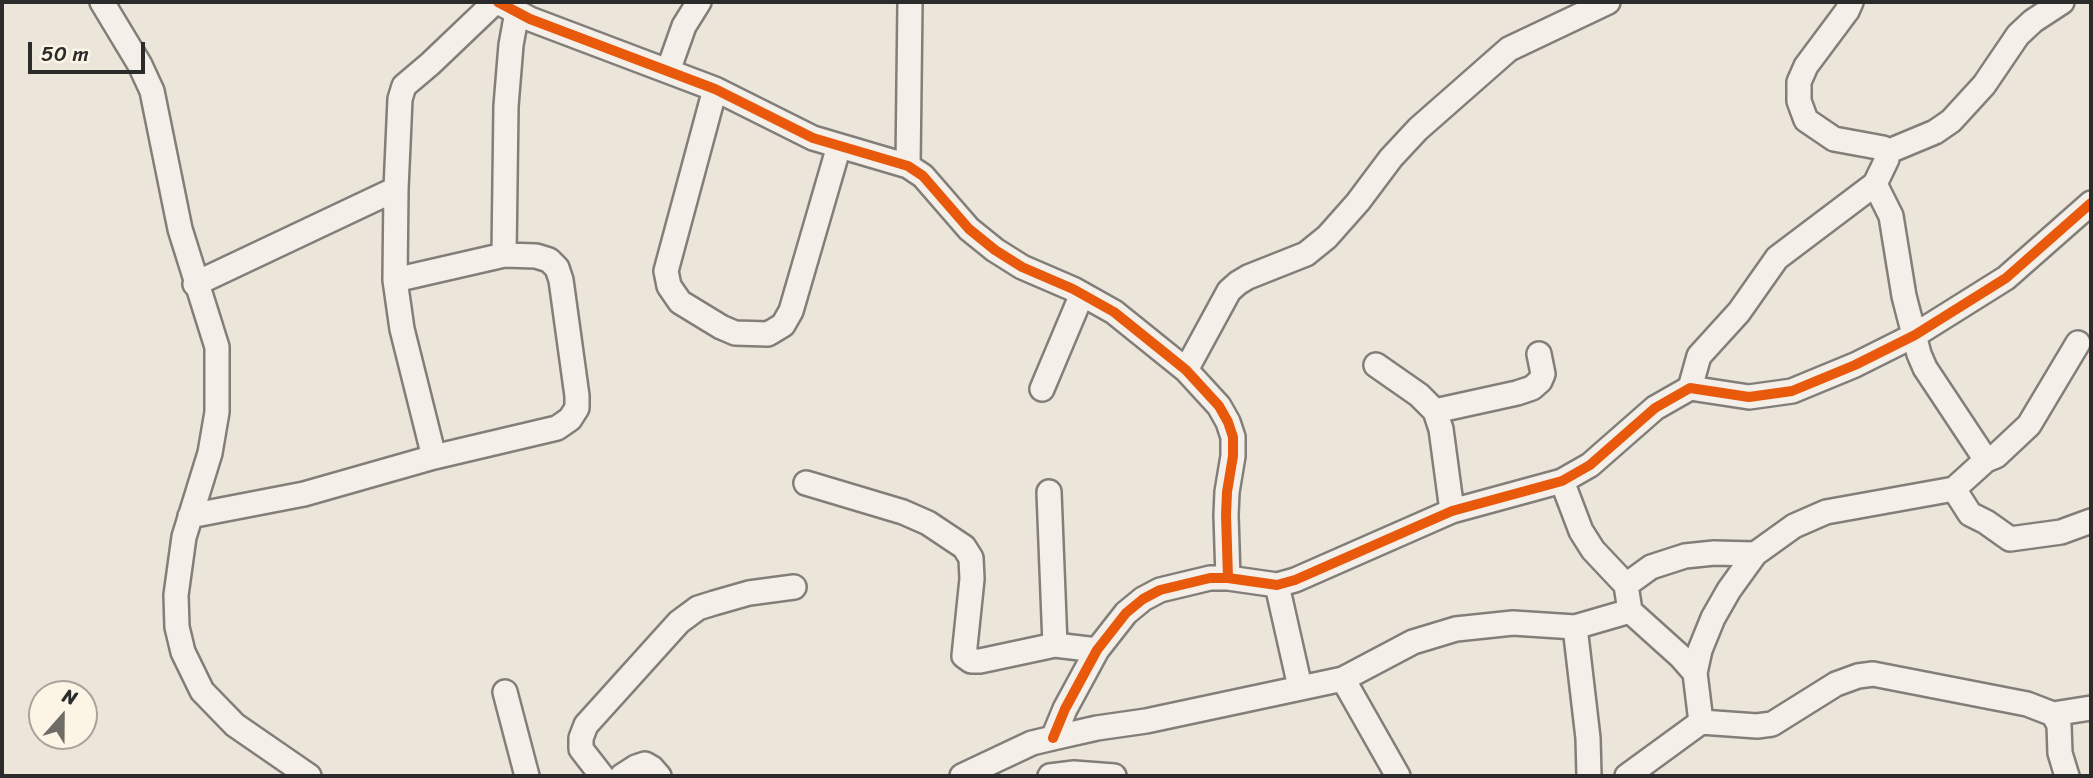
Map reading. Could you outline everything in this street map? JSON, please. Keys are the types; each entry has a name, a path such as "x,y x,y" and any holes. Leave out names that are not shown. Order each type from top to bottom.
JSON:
{"street":[{"path":"102,2 140,65 152,91 180,229 195,284 217,347 218,412 210,453 184,537 176,596 177,627 183,652 202,691 234,725 276,765 309,776"},
{"path":"668,71 684,26 699,2"},
{"path":"908,166 910,2"},
{"path":"1186,370 1229,291 1238,283 1306,254 1327,237 1418,129 1509,49 1608,2"},
{"path":"1851,2 1806,66 1799,82 1799,101 1806,120 1834,139 1878,146 1887,152"},
{"path":"1887,152 1935,132 1951,121 1984,85 2018,35 2062,2"},
{"path":"503,5 715,89 813,138 908,166 923,176 969,229 995,250 1023,267 1114,312 1186,370 1219,406 1228,422 1233,437 1226,515 1228,578"},
{"path":"434,457 402,329 395,280 401,90 503,5"},
{"path":"503,5 511,45 506,106 504,255"},
{"path":"715,89 666,271 669,286 680,302 728,330 735,333 768,334 783,325 791,311 839,146"},
{"path":"1690,388 1699,356 1739,312 1777,258 1875,184 1887,159 1887,152"},
{"path":"1875,184 1891,216 1904,296 1919,354 1986,460"},
{"path":"195,284 396,189"},
{"path":"1054,737 1065,709 1097,650 1126,614 1143,599 1160,590 1210,578 1277,585 1295,580 1452,511 1562,481 1590,464 1655,408 1690,388 1749,397 1792,391 1855,365 1914,335 2006,278 2091,203"},
{"path":"190,516 304,494 434,457 557,428 570,419 577,408 561,280 557,268 550,260 536,256 504,255 395,280"},
{"path":"1042,389 1082,294"},
{"path":"1701,722 1695,673 1700,650 1713,618 1729,590 1755,554 1794,526 1826,512 1954,489 1986,460 1996,456 2029,425 2078,343"},
{"path":"1435,411 1532,388 1540,382 1543,374 1539,354"},
{"path":"1376,365 1419,395 1435,411 1441,429 1452,511"},
{"path":"1562,481 1581,531 1593,550 1626,585 1630,611 1695,673"},
{"path":"806,483 903,512 928,523 964,547 971,558 972,579 964,656 971,661 1055,645 1097,650"},
{"path":"1954,489 1970,514 2010,539 2061,532 2091,521"},
{"path":"1049,492 1055,645"},
{"path":"1626,585 1651,567 1685,556 1714,553 1755,554"},
{"path":"1277,585 1300,687"},
{"path":"602,776 581,749 581,738 586,725 678,622 698,608 714,603 749,593 794,587"},
{"path":"971,772 1032,743 1054,737 1146,721 1343,679 1413,642 1456,629 1513,623 1575,626 1630,611"},
{"path":"1575,626 1588,738 1589,776"},
{"path":"1627,776 1701,722 1757,726 1772,724 1836,684 1858,676 1873,674 2027,704 2053,714 2091,708"},
{"path":"1343,679 1398,776"},
{"path":"505,692 527,776"},
{"path":"2053,714 2059,725 2060,753 2067,776"},
{"path":"622,776 645,764 659,776"},
{"path":"971,772 1006,776"},
{"path":"1049,776 1074,773 1114,776"}],"cycle path":[{"path":"498,2 530,19 715,89 813,138 908,166 923,176 969,229 995,250 1022,267 1073,289 1114,312 1186,370 1219,406 1228,422 1233,437 1226,515 1228,578"},
{"path":"1053,738 1065,709 1097,650 1126,613 1160,590 1210,578 1277,585 1295,580 1452,511 1562,481 1590,465 1655,408 1690,388 1749,397 1792,391 1855,365 1915,335 2006,278 2091,203"}]}
